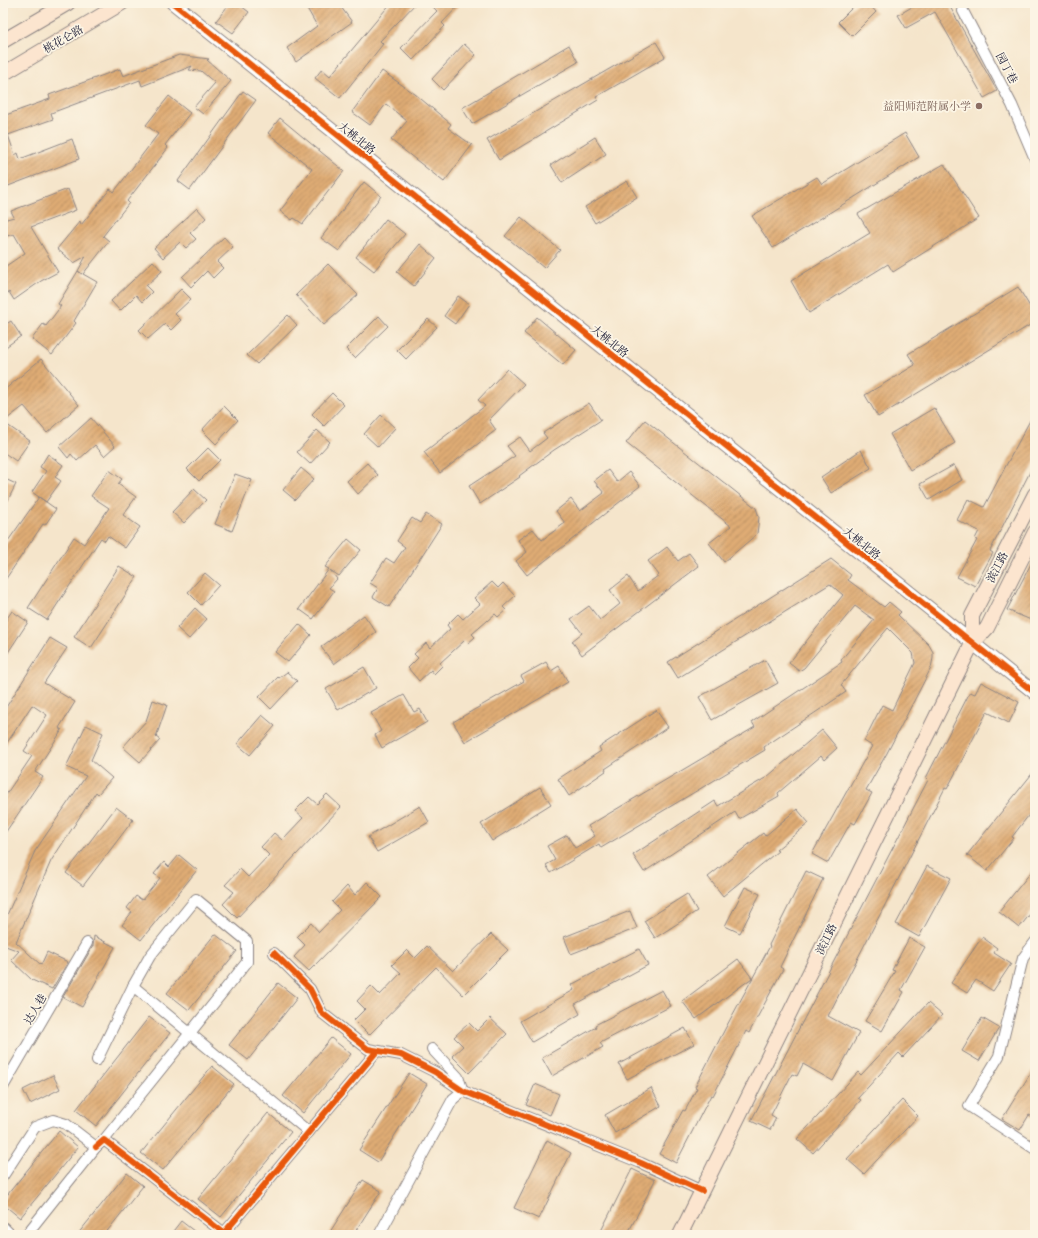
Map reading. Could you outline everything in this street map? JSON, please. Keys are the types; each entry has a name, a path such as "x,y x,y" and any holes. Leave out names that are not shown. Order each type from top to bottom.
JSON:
{"main road":[{"path":"3,41 68,3"},
{"name":"桃花仑路","path":"3,74 122,3"},
{"name":"滨江路","path":"972,644 972,616 1035,494"},
{"name":"滨江路","path":"680,1235 972,644 986,628 1035,532"}],"street":[{"name":"大桃北路","path":"173,3 1035,693"},
{"name":"园丁巷","path":"963,11 1012,105 1035,159"},
{"path":"26,1235 246,962 248,941 196,899 150,956 133,986 97,1060"},
{"path":"1035,942 1023,958 999,1056 969,1106 1035,1149"},
{"name":"达人巷","path":"3,1087 87,943"},
{"path":"274,953 310,989 322,1013 368,1049 401,1055 435,1072 463,1091 641,1163 702,1191"},
{"path":"133,986 309,1132"},
{"path":"432,1049 458,1076 463,1091"},
{"path":"104,1140 224,1233 377,1051"},
{"path":"379,1235 453,1099 463,1091"},
{"path":"3,1176 34,1127 53,1120 66,1124 96,1147"},
{"path":"3,1227 11,1235"}],"building":[{"path":"230,3 237,3 249,12 233,33 216,21"},
{"path":"304,3 338,3 352,22 296,62 287,48 317,26"},
{"path":"391,3 416,3 380,41 383,44 340,98 315,78 322,69 330,76"},
{"path":"429,3 461,3 442,23 445,26 413,60 401,48 437,11"},
{"path":"857,3 868,3 876,12 852,36 838,22"},
{"path":"919,3 952,3 949,5 997,91 984,98 935,12 906,28 898,15"},
{"path":"656,42 665,57 596,97 598,100 499,160 487,140"},
{"path":"464,44 476,55 443,90 432,79"},
{"path":"569,45 578,62 472,124 462,108"},
{"path":"179,55 209,59 207,60 231,81 203,114 194,107 215,83 201,71 189,70 192,66 142,86 140,80 51,113 53,119 8,135 15,155 18,153 20,159 72,139 79,159 3,188 3,116 50,99 49,95 120,69 123,76"},
{"path":"382,71 415,94 451,124 448,128 472,145 444,182 391,140 407,121 386,104 370,125 352,112"},
{"path":"243,91 256,100 190,190 178,181"},
{"path":"169,96 190,113 165,145 168,148 127,201 129,203 103,236 109,241 83,274 97,282 74,321 76,323 52,355 32,339 43,324 46,326 61,306 58,304 86,256 74,263 57,249 80,221 81,225 110,189 114,192 158,134 146,125"},
{"path":"280,118 344,171 303,224 294,218 292,220 280,211 312,169 268,133"},
{"path":"905,133 919,157 773,248 752,216 817,177 822,184"},
{"path":"595,137 606,154 562,183 551,165"},
{"path":"944,164 979,218 893,272 888,264 809,313 791,281 870,233 858,214"},
{"path":"627,181 637,197 595,223 585,207"},
{"path":"364,182 381,196 339,251 321,238"},
{"path":"68,189 76,210 31,227 58,272 41,281 14,300 9,292 3,296 3,268 25,253 14,234 3,237 3,220 14,217 11,211"},
{"path":"197,208 206,218 190,233 196,239 186,248 180,242 163,258 154,248"},
{"path":"521,217 560,250 544,268 505,236"},
{"path":"386,219 405,234 374,271 356,257"},
{"path":"224,237 233,247 217,262 223,268 213,278 207,271 191,287 182,277"},
{"path":"420,244 436,258 414,286 397,272"},
{"path":"153,261 162,271 146,286 152,292 142,302 136,295 120,311 111,301"},
{"path":"328,264 358,295 324,325 296,295"},
{"path":"1018,287 1035,315 1035,322 878,417 865,395 915,365 908,354"},
{"path":"181,289 191,299 175,314 181,320 171,330 165,324 148,339 139,330"},
{"path":"458,296 469,304 455,324 444,316"},
{"path":"288,315 297,325 257,364 247,355"},
{"path":"379,316 388,326 355,358 346,349"},
{"path":"537,317 576,350 563,365 524,333"},
{"path":"428,319 437,327 406,359 397,350"},
{"path":"11,321 21,336 3,349 3,326"},
{"path":"41,359 79,405 47,433 24,406 3,422 3,391"},
{"path":"507,369 524,384 489,420 496,430 440,473 424,452 485,406 478,400"},
{"path":"332,393 344,405 324,426 312,414"},
{"path":"589,403 601,420 554,450 519,476 520,477 480,504 469,486 515,456 507,446 520,437 530,451 547,438 543,433"},
{"path":"224,406 238,420 216,444 202,430"},
{"path":"934,408 955,443 910,470 890,434"},
{"path":"1035,411 1035,462 990,551 993,553 975,586 957,577 977,540 975,539 979,531 957,520 968,499 984,507"},
{"path":"381,415 395,428 378,447 364,434"},
{"path":"91,418 115,446 104,456 95,445 77,461 71,454 68,458 59,447"},
{"path":"645,420 756,508 759,517 757,534 724,562 709,543 731,526 626,443"},
{"path":"3,422 30,441 16,461 3,452"},
{"path":"317,430 330,442 310,464 297,452"},
{"path":"208,448 220,460 199,481 187,469"},
{"path":"861,450 871,468 831,493 821,477"},
{"path":"48,454 63,465 55,477 61,481 46,502 32,492 46,471 40,467"},
{"path":"367,463 378,475 358,494 347,481"},
{"path":"954,465 962,480 929,500 920,484"},
{"path":"301,468 314,479 295,500 283,490"},
{"path":"109,470 122,479 118,484 136,497 123,515 140,527 125,548 108,536 105,541 101,538 47,620 28,608 74,537 84,544 109,508 91,496"},
{"path":"608,470 617,482 629,472 640,486 527,575 516,561 527,552 518,540 533,529 542,540 565,523 556,511 571,499 580,511 604,493 594,481"},
{"path":"235,474 252,480 232,531 215,524"},
{"path":"3,478 16,484 3,510"},
{"path":"194,489 206,500 184,523 172,512"},
{"path":"39,497 56,509 45,525 43,524 3,583 3,548"},
{"path":"426,514 442,524 389,607 373,597 378,588 370,583 386,558 394,563 405,547 397,541 412,518 420,523"},
{"path":"348,539 361,550 339,576 330,570 337,579 329,588 334,591 313,619 299,609 329,569 325,567"},
{"path":"667,547 678,561 689,553 699,566 582,655 572,641 582,633 571,619 589,606 600,620 620,604 610,590 628,576 638,591 659,575 648,561"},
{"path":"1035,556 1035,611 1031,620 1007,610"},
{"path":"831,559 851,575 848,580 884,607 889,602 901,612 898,615 929,645 933,652 933,658 931,668 866,790 872,793 855,824 851,822 828,863 812,854 872,746 864,741 882,705 892,710 915,663 913,653 888,628 841,685 846,692 764,747 765,750 601,848 599,844 551,873 546,865 555,860 547,846 567,835 575,848 595,836 588,826 755,727 752,722 842,662 841,660 874,620 855,606 804,668 799,671 789,663 843,595 830,584 751,633 749,631 750,633 678,678 668,662"},
{"path":"119,566 137,577 91,648 74,637"},
{"path":"205,573 219,585 201,605 188,592"},
{"path":"492,582 498,588 503,583 515,596 503,607 506,610 498,617 495,614 472,634 475,637 467,644 464,641 440,663 442,666 434,674 431,670 419,681 408,668 418,658 414,654 426,643 430,648 450,629 447,625 458,614 463,619 480,604 474,598"},
{"path":"195,608 207,619 189,639 177,628"},
{"path":"12,611 28,622 3,660 3,624"},
{"path":"364,615 376,632 334,664 321,647"},
{"path":"299,624 311,635 288,662 275,652"},
{"path":"50,638 67,648 44,683 75,702 59,728 62,730 35,772 43,777 3,836 3,799 32,756 24,751 47,715 32,705 3,749 3,712"},
{"path":"765,660 778,683 712,720 699,697"},
{"path":"546,662 551,671 559,666 568,682 465,742 453,722 524,681 521,676"},
{"path":"364,667 376,688 338,710 326,689"},
{"path":"287,672 297,681 271,709 259,697 278,677 279,678"},
{"path":"981,682 1019,702 1009,723 987,712 947,789 945,788 828,1016 859,1033 833,1081 803,1064 797,1076 792,1074 771,1115 776,1118 770,1130 751,1121 928,780 926,778 970,692 975,694"},
{"path":"404,695 414,712 420,709 427,722 382,748 375,735 381,731 371,713"},
{"path":"153,700 167,705 156,737 160,740 140,762 123,747 146,721"},
{"path":"656,710 668,727 605,769 606,771 569,796 558,779 601,751 599,747"},
{"path":"262,715 275,726 250,755 237,744"},
{"path":"86,725 103,733 91,760 112,778 98,794 96,792 51,861 16,942 41,965 47,952 68,962 52,989 32,980 11,960 19,951 3,945 3,924 35,851 86,776 66,767"},
{"path":"822,730 837,748 824,760 821,756 778,793 779,796 739,819 735,812 644,872 633,855 715,801 718,806 767,777"},
{"path":"1035,770 1035,807 1012,837 1014,838 987,871 967,855"},
{"path":"540,787 551,804 492,841 481,824"},
{"path":"327,794 341,807 237,918 223,904 234,892 225,885 240,869 248,877 269,855 261,847 274,833 282,840 303,818 295,811 309,797 317,804"},
{"path":"420,806 429,822 377,852 368,837"},
{"path":"116,807 133,820 83,886 66,873"},
{"path":"797,809 809,823 776,850 778,851 723,896 708,877 763,833 765,836"},
{"path":"179,855 197,870 141,940 122,925 132,912 127,908 136,896 142,900 160,878 154,874 164,862 169,867"},
{"path":"927,866 951,878 919,937 896,924"},
{"path":"1035,867 1035,908 1019,928 999,912"},
{"path":"806,871 823,879 780,967 783,969 749,1033 746,1031 713,1096 711,1095 676,1163 659,1154 697,1088 695,1087 770,946 769,945"},
{"path":"367,882 382,897 309,971 294,957 305,945 297,937 311,923 319,932 340,910 332,902 347,886 355,895"},
{"path":"745,887 760,894 740,933 725,926"},
{"path":"687,894 697,911 655,938 644,921"},
{"path":"630,911 637,928 571,954 564,937"},
{"path":"215,934 237,951 189,1010 167,993"},
{"path":"491,934 508,950 463,995 436,967 369,1035 354,1020 365,1009 357,1001 371,986 380,995 401,973 392,965 407,950 415,958 427,946 453,971"},
{"path":"94,936 115,947 82,1007 63,997 93,946"},
{"path":"982,937 997,948 994,953 1011,964 993,991 976,980 967,993 951,983"},
{"path":"909,938 925,947 901,990 904,992 882,1031 865,1021 895,971 892,970"},
{"path":"639,949 648,965 575,1004 580,1014 532,1042 520,1021 574,990 571,985"},
{"path":"738,959 752,978 696,1019 682,1001"},
{"path":"278,983 297,998 248,1060 229,1045"},
{"path":"662,990 671,1006 600,1043 603,1047 552,1076 542,1058 596,1027 595,1025"},
{"path":"928,1003 942,1015 903,1057 899,1053 858,1098 861,1100 813,1153 797,1139 858,1072 861,1075"},
{"path":"149,1017 170,1033 96,1126 76,1110"},
{"path":"490,1018 507,1034 469,1073 452,1056 463,1046 454,1037 469,1023 477,1031"},
{"path":"982,1018 999,1028 979,1061 962,1051"},
{"path":"685,1028 694,1044 627,1079 619,1064"},
{"path":"331,1038 351,1054 303,1113 283,1096"},
{"path":"212,1066 234,1084 163,1170 141,1153"},
{"path":"1035,1066 1035,1118 1029,1115 1020,1130 1002,1119"},
{"path":"409,1073 427,1084 378,1162 359,1150"},
{"path":"53,1075 60,1089 30,1104 23,1090"},
{"path":"535,1084 559,1094 550,1115 526,1105"},
{"path":"651,1088 661,1106 615,1133 605,1115"},
{"path":"902,1100 918,1116 864,1174 847,1159"},
{"path":"268,1113 291,1132 221,1217 198,1199"},
{"path":"59,1131 78,1147 20,1218 3,1204 3,1200"},
{"path":"547,1140 571,1153 539,1219 514,1208"},
{"path":"632,1169 655,1180 627,1235 599,1235"},
{"path":"127,1173 143,1186 104,1235 77,1235"},
{"path":"363,1180 381,1191 353,1235 328,1235"},
{"path":"181,1221 199,1235 170,1235"}],"cycle path":[{"path":"173,3 1035,693"},
{"path":"274,953 310,989 322,1013 368,1049 401,1055 435,1072 463,1091 641,1163 702,1191"},
{"path":"96,1147 104,1140 224,1233 377,1051"}],"place":[{"name":"益阳师范附属小学","path":"979,106"}]}
